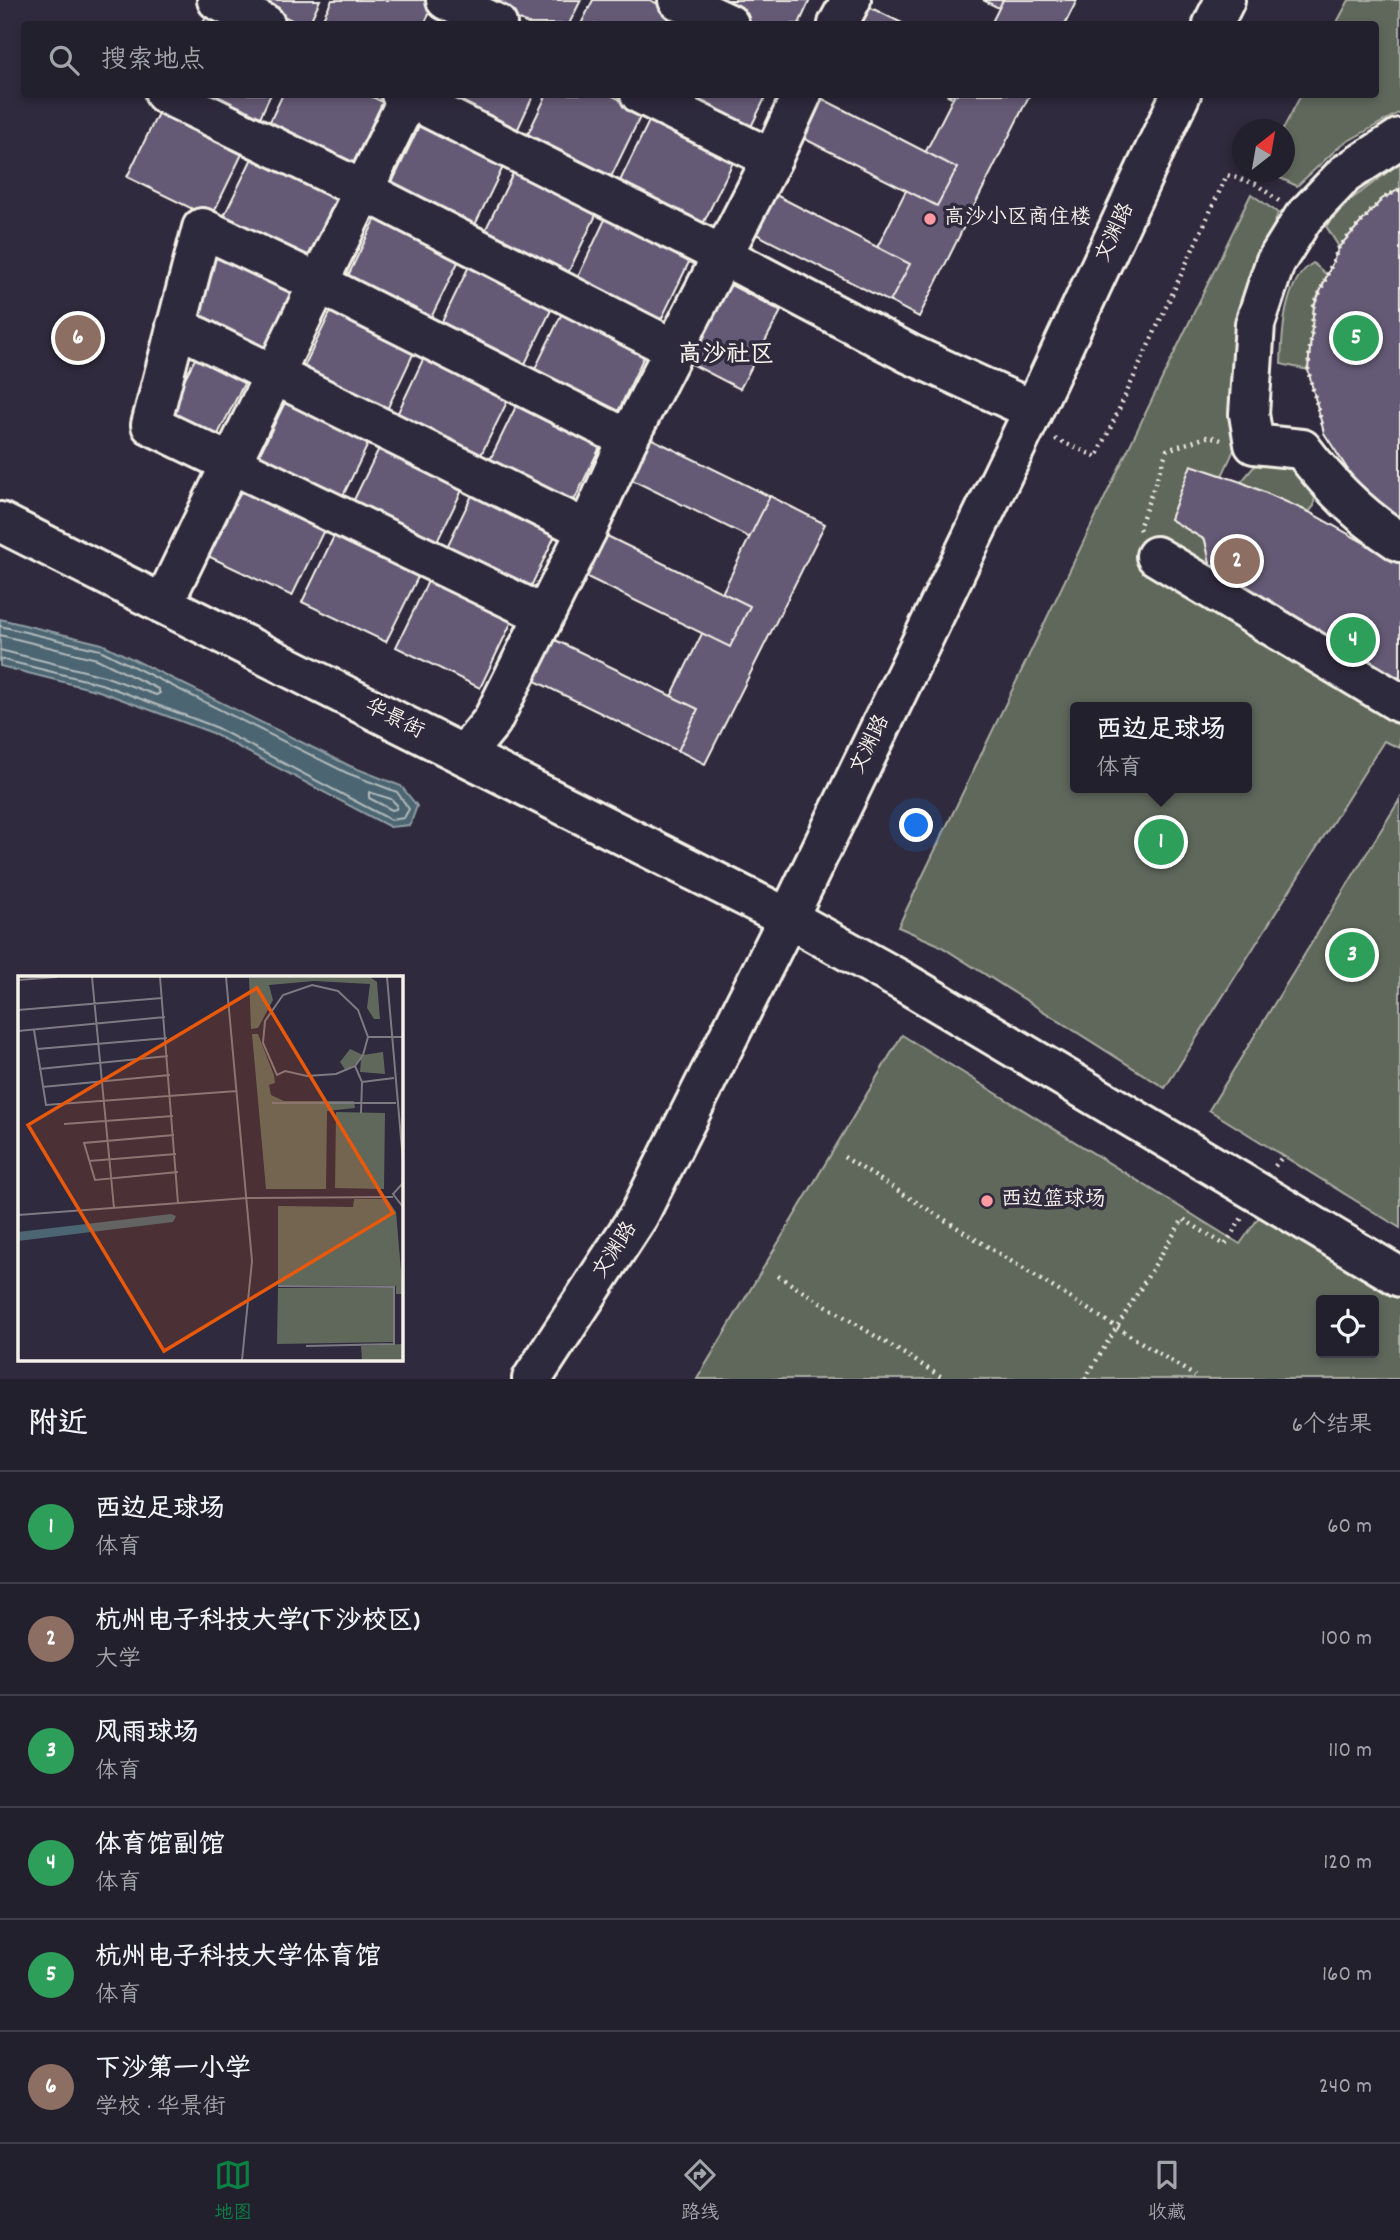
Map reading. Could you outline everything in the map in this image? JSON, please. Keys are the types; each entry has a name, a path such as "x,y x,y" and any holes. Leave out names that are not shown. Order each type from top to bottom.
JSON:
{"street":[{"path":"217,0 259,21"},
{"path":"678,0 723,21"},
{"path":"840,21 851,0"},
{"path":"1214,21 1225,0"},
{"path":"450,7 489,21"},
{"path":"173,98 363,190 674,349"},
{"path":"163,604 405,98"},
{"path":"410,98 722,255 910,354 1032,410"},
{"path":"648,98 772,159"},
{"path":"464,755 492,721 587,530 628,439 772,159 800,98"},
{"name":"文渊路","path":"532,1379 639,1215 788,918 1179,98"},
{"path":"1400,138 1345,174 1303,218 1275,263 1255,324 1249,414 1254,444 1302,449 1325,480 1384,532 1400,542"},
{"path":"544,615 151,425 202,228 318,283 628,439"},
{"path":"176,326 587,530"},
{"name":"华景街","path":"0,522 788,918 914,988 1400,1277"},
{"path":"1156,556 1400,703"}],"path":[{"path":"1097,457 1227,175 1256,184"},
{"path":"1324,433 1308,370 1314,306 1339,247 1382,199 1400,189"},
{"path":"1156,556 1139,528 1167,450 1210,436 1243,449 1254,444"},
{"path":"1085,1379 1183,1219 1225,1245 1283,1156"},
{"path":"844,1157 1195,1376"},
{"path":"778,1276 945,1379"}],"shaded area":[{"path":"1349,0 1400,0 1400,112 1341,145 1297,186 1288,182 1295,182 1295,119 1288,119 1299,98 1379,98 1379,21 1338,21"},
{"path":"1400,163 1400,189 1382,199 1339,247 1326,226 1349,201"},
{"path":"1251,194 1278,213 1262,259 1239,439 1222,476 1191,466 1170,519 1205,540 1214,581 1400,699 1400,748 1384,741 1165,1088 937,944 898,927"},
{"path":"1313,263 1327,275 1314,306 1308,370 1281,364 1281,351 1290,294 1303,271"},
{"path":"1275,455 1298,469 1315,493 1314,506 1309,512 1241,482 1257,463"},
{"path":"1400,799 1400,1228 1209,1110"},
{"name":"西边篮球场","path":"902,1035 1240,1244 1264,1210 1400,1292 1400,1379 697,1379"}],"water":[{"path":"0,619 102,644 350,766 401,786 417,806 410,825 390,827 210,732 99,691 0,666"}],"building":[{"path":"250,0 320,0 310,21 294,21"},
{"path":"332,0 424,0 434,5 426,21 322,21"},
{"path":"478,0 581,0 570,21 522,21"},
{"path":"593,0 650,0 688,18 686,21 582,21"},
{"path":"707,0 810,0 800,21 745,21 706,3"},
{"path":"983,0 1039,0 1028,21"},
{"path":"1003,0 1077,0 1066,21 992,21"},
{"path":"859,2 898,21 850,21"},
{"path":"201,98 269,98 256,126"},
{"path":"281,98 374,98 383,102 350,170 266,130"},
{"path":"445,98 532,98 516,133"},
{"path":"545,98 617,98 643,111 610,179 526,138"},
{"path":"681,98 765,98 749,131"},
{"path":"813,98 821,98 957,168 937,206 795,134"},
{"path":"953,98 989,98 981,113"},
{"name":"高沙小区商住楼","path":"953,98 1028,98 919,317 858,285"},
{"path":"160,109 244,150 211,218 127,177"},
{"path":"652,115 736,156 703,224 619,183"},
{"path":"421,122 505,163 472,231 388,191"},
{"path":"254,154 338,195 305,263 221,222"},
{"path":"515,169 599,209 566,277 482,237"},
{"path":"1400,189 1400,521 1359,487 1324,433 1308,370 1314,306 1339,247 1382,199"},
{"path":"768,191 910,264 890,302 748,230"},
{"path":"608,213 693,254 660,322 576,281"},
{"path":"377,216 461,256 428,324 344,284"},
{"path":"214,248 299,288 266,356 182,316"},
{"path":"471,262 555,302 522,370 438,330"},
{"path":"723,281 781,311 740,389 682,359"},
{"path":"333,307 416,348 384,416 300,375"},
{"path":"565,307 648,348 616,416 532,375"},
{"path":"426,353 511,394 478,461 394,421"},
{"path":"196,357 245,382 215,440 166,414"},
{"path":"289,394 373,434 340,502 256,462"},
{"path":"520,398 604,439 571,507 487,466"},
{"path":"644,435 795,509 775,550 624,476"},
{"path":"383,440 467,480 434,548 350,508"},
{"path":"1191,465 1241,482 1309,512 1400,563 1400,699 1214,581 1205,540 1170,519"},
{"path":"477,485 560,525 528,593 444,553"},
{"path":"241,488 325,528 292,596 208,556"},
{"path":"770,496 825,524 705,764 651,737"},
{"path":"599,532 750,606 730,647 579,573"},
{"path":"335,534 419,575 386,642 302,602"},
{"path":"429,579 513,619 480,688 396,647"},
{"path":"547,636 698,709 678,751 527,677"}],"place":[{"name":"高沙小区商住楼","path":"930,219"},
{"name":"下沙第一小学","path":"78,338"},
{"name":"杭州电子科技大学体育馆","path":"1356,338"},
{"name":"杭州电子科技大学(下沙校区)","path":"1237,561"},
{"name":"体育馆副馆","path":"1353,640"},
{"name":"西边足球场","path":"1161,842"},
{"name":"风雨球场","path":"1352,955"},
{"name":"西边篮球场","path":"987,1201"}],"district":[{"name":"高沙社区","path":"726,356"}]}
